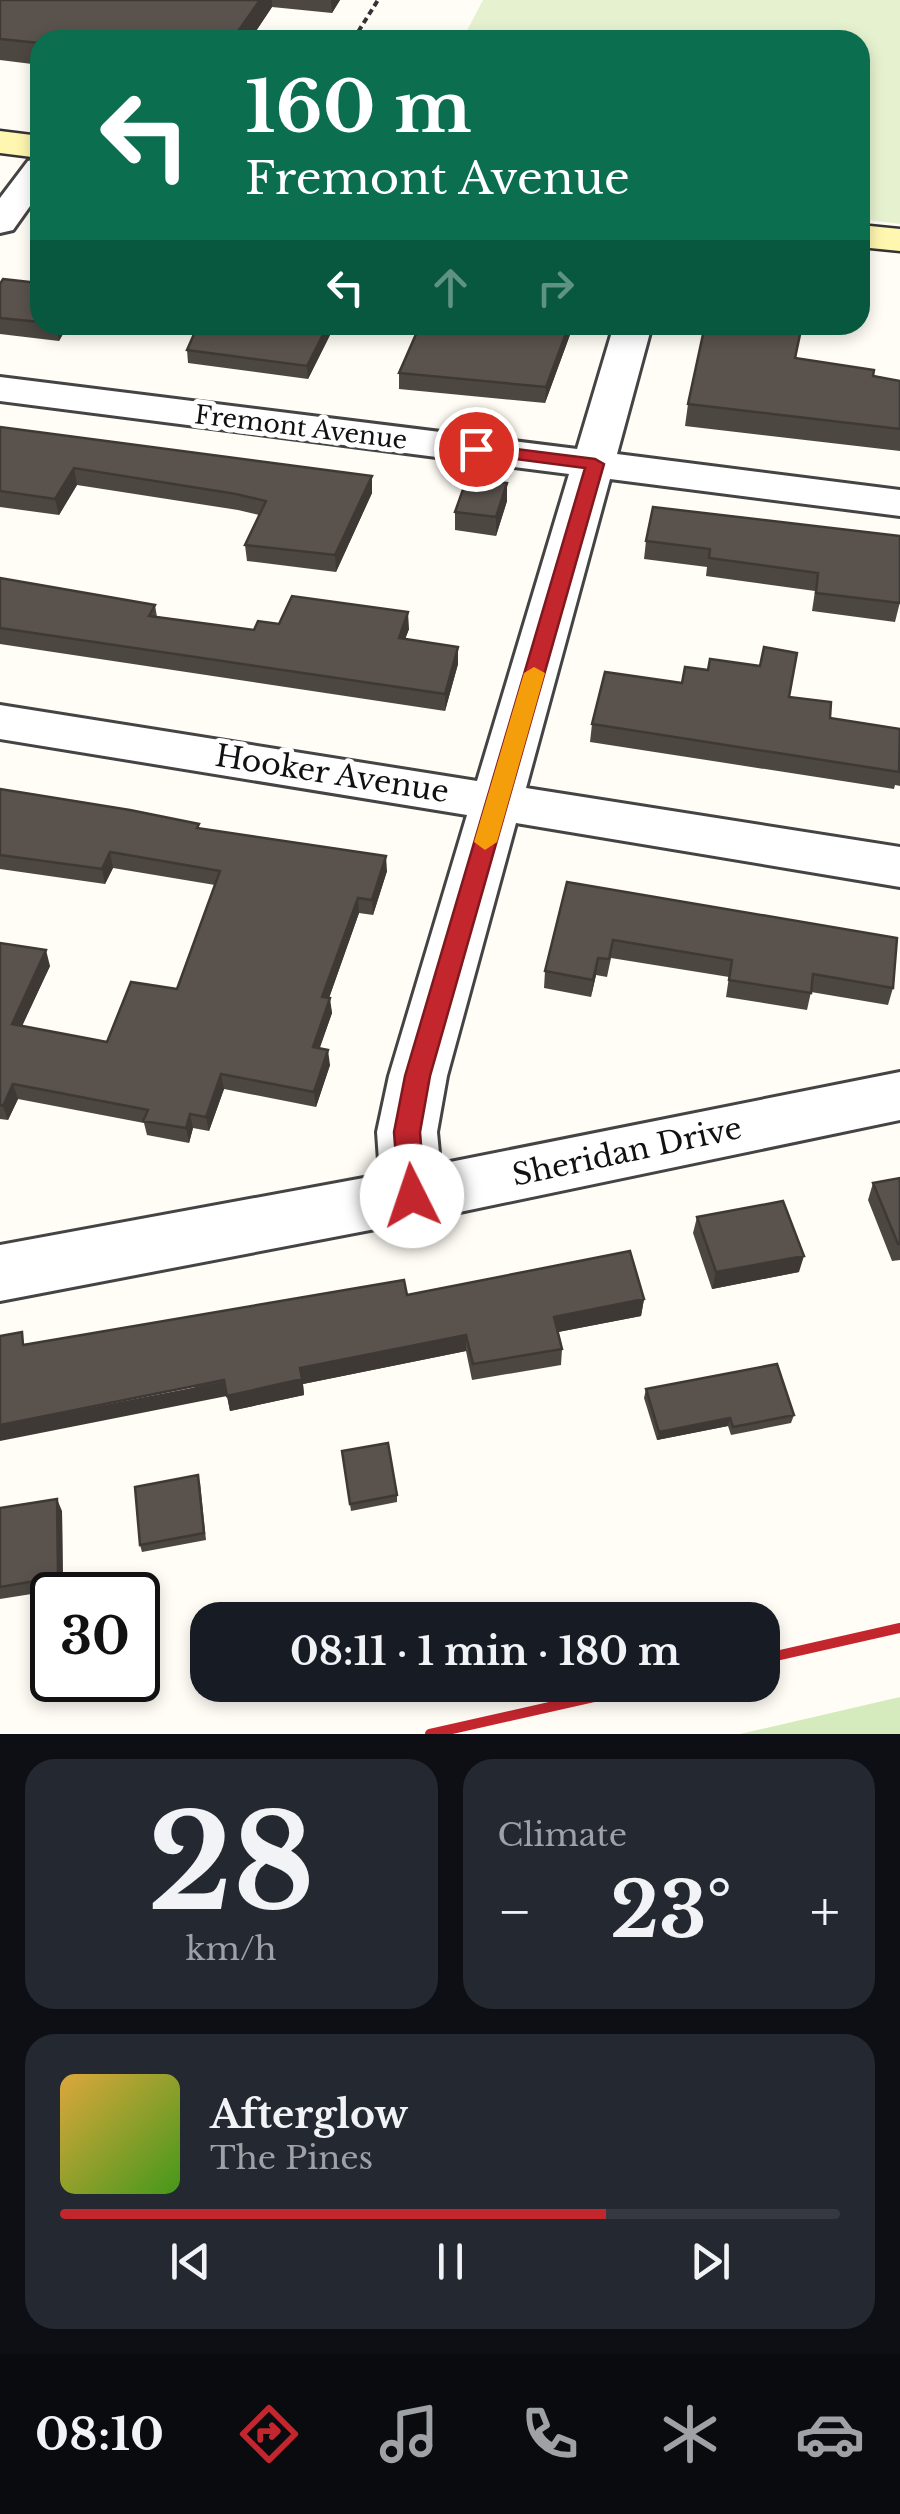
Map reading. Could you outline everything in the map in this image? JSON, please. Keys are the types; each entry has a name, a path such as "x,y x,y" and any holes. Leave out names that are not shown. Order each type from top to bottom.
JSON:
{"street":[{"path":"0,142 30,145"},
{"path":"0,222 30,182"},
{"path":"870,237 900,240"},
{"path":"412,1196 407,1132 418,1076 631,335"},
{"name":"Fremont Avenue","path":"0,390 900,503"},
{"name":"Hooker Avenue","path":"0,722 900,867"},
{"name":"Sheridan Drive","path":"0,1273 412,1196 900,1096"},
{"path":"0,1248 64,1262"}],"path":[{"path":"359,30 378,0"}],"green space":[{"path":"483,0 900,0 900,224 870,220 870,30 467,30"},
{"path":"900,1697 900,1734 740,1734"}],"building":[{"path":"0,0 260,0 239,30 30,30 30,42 0,39"},
{"path":"3,279 30,282 30,321 0,318"},
{"path":"194,335 323,335 307,366 187,350"},
{"path":"416,335 565,335 546,387 399,373"},
{"path":"703,335 800,335 795,358 874,370 873,376 900,381 900,429 688,404"},
{"path":"0,427 372,476 335,555 245,545 266,501 74,468 55,499 0,491"},
{"path":"467,478 507,483 496,517 455,512"},
{"path":"653,507 900,536 900,603 816,593 818,573 709,558 710,549 646,541"},
{"path":"0,578 155,605 149,616 254,630 258,621 279,624 292,596 408,612 399,638 458,647 445,694 0,628"},
{"path":"764,647 797,653 789,697 831,702 830,718 900,729 899,772 592,724 605,672 682,683 685,667 708,670 710,659 760,666"},
{"path":"0,789 130,810 199,824 197,828 386,856 372,900 358,898 322,997 330,998 313,1047 328,1050 314,1092 221,1074 206,1117 190,1114 186,1128 143,1121 148,1110 13,1084 3,1106 0,1105 0,943 46,950 12,1024 107,1042 131,982 177,989 220,871 110,852 102,869 0,855"},
{"path":"567,882 897,938 893,988 813,974 811,993 729,980 732,960 613,940 609,959 598,958 593,980 545,971"},
{"path":"900,1178 900,1244 898,1244 873,1183"},
{"path":"783,1201 804,1256 716,1272 697,1217"},
{"path":"630,1251 644,1299 554,1317 562,1349 473,1364 466,1335 300,1368 302,1379 227,1396 224,1380 0,1425 0,1336 22,1332 23,1345 404,1280 407,1295"},
{"path":"777,1364 794,1415 733,1427 730,1418 659,1432 646,1389"},
{"path":"388,1443 397,1495 350,1504 342,1451"},
{"path":"198,1475 204,1533 140,1545 135,1487"},
{"path":"57,1499 58,1572 30,1572 30,1582 0,1587 0,1508"}],"railway":[{"path":"780,1655 900,1628"},
{"path":"430,1734 572,1702"}],"slow traffic":[{"path":"485,842 534,673"}],"route":[{"path":"412,1196 407,1132 418,1076 595,464 476,449"}]}
